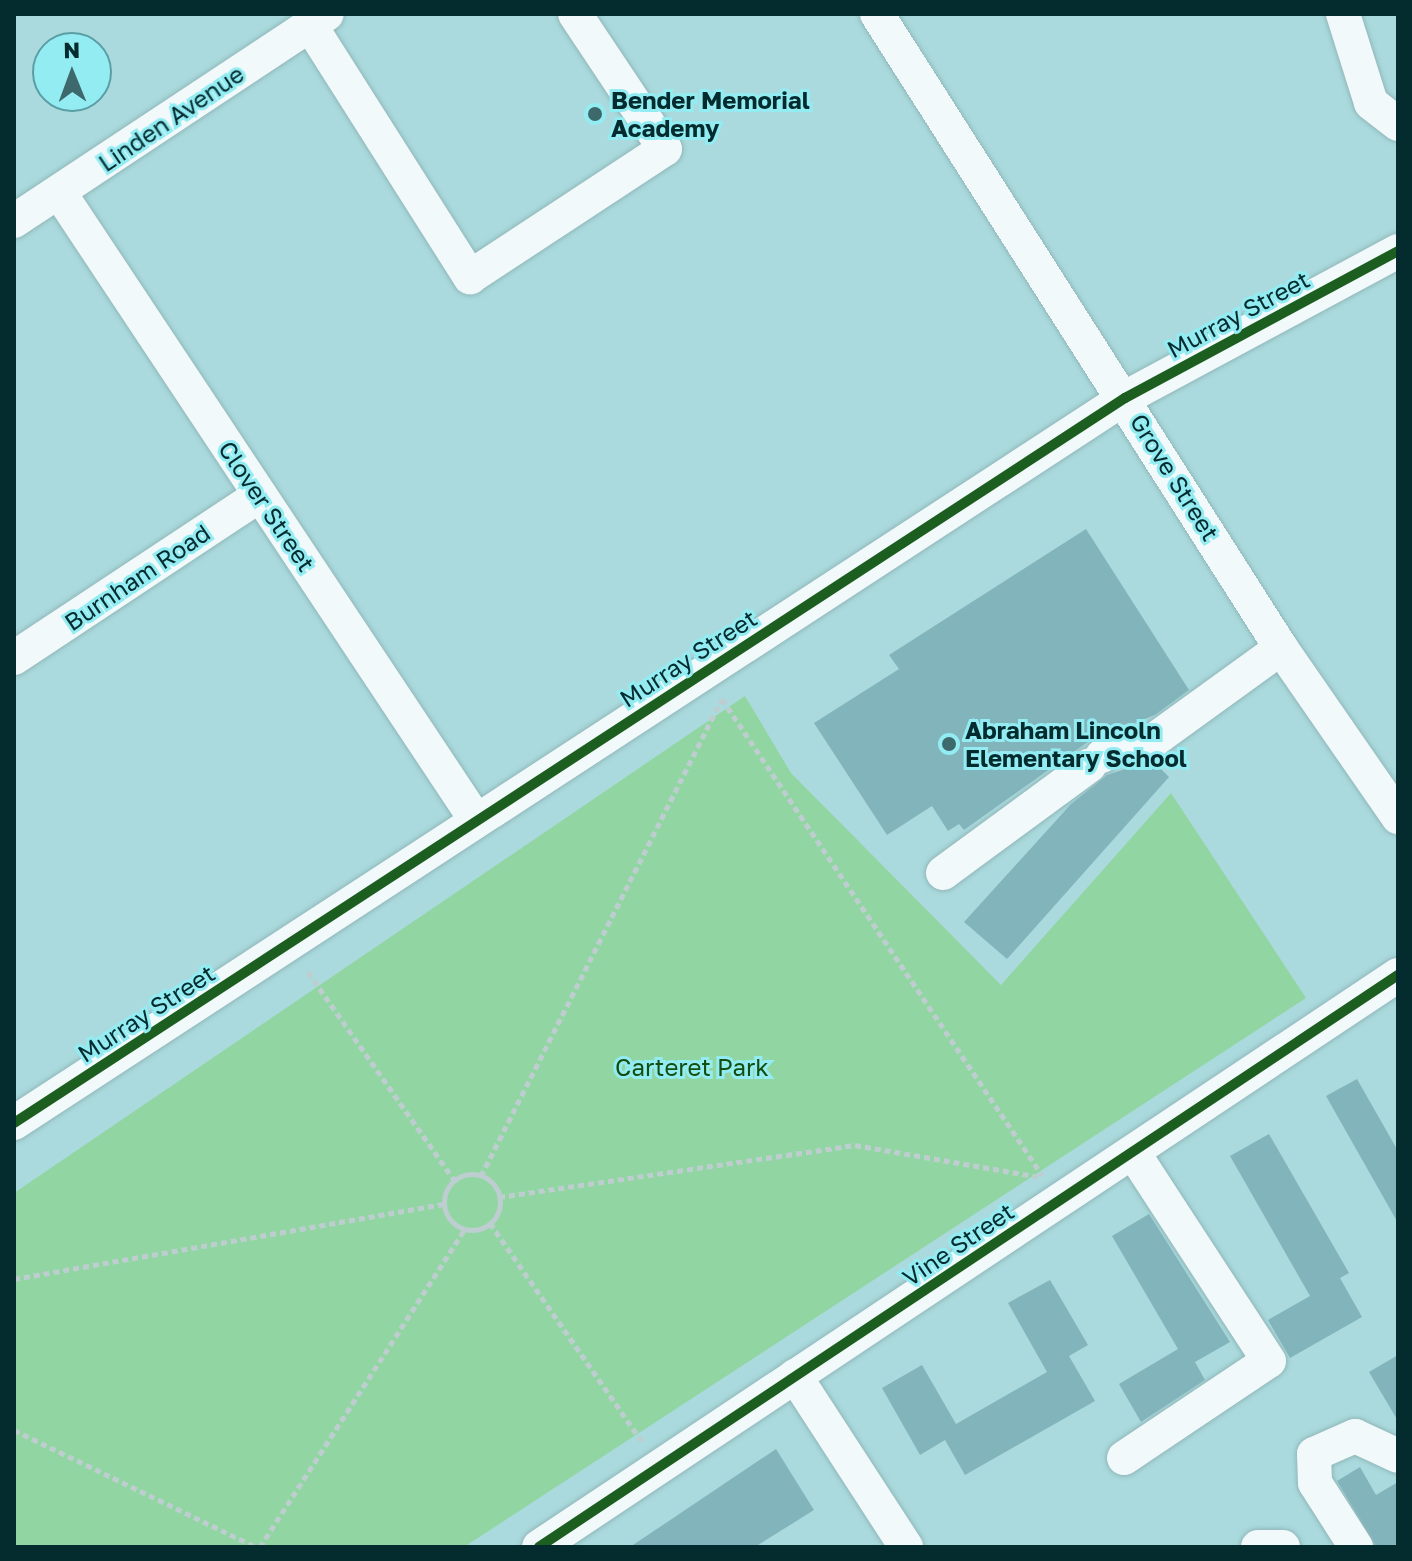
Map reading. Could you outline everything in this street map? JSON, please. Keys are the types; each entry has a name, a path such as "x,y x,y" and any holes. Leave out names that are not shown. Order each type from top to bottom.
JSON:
{"street":[{"path":"319,20 470,277 665,149 575,14"},
{"name":"Grove Street","path":"877,14 1125,398 1281,648 1398,817"},
{"path":"1343,14 1371,103 1398,124"},
{"name":"Linden Avenue","path":"14,221 319,20"},
{"name":"Clover Street","path":"59,192 476,820"},
{"name":"Murray Street","path":"14,1123 1125,398 1398,251"},
{"name":"Burnham Road","path":"14,658 260,495"},
{"path":"943,873 1096,760 1127,742 1154,740 1281,648"},
{"name":"Vine Street","path":"539,1547 1398,975"},
{"path":"1124,1458 1269,1361 1133,1152"},
{"path":"795,1376 906,1547"},
{"path":"1356,1547 1315,1483 1314,1454 1355,1436 1398,1456"},
{"path":"1258,1547 1283,1547"}],"path":[{"path":"481,1176 722,699 1043,1177 855,1145 499,1197"},
{"path":"308,972 454,1180"},
{"path":"454,1180 481,1176"},
{"path":"481,1176 499,1197"},
{"path":"444,1204 454,1180"},
{"path":"490,1223 499,1197"},
{"path":"444,1204 465,1229"},
{"path":"14,1279 444,1204"},
{"path":"14,1430 258,1547 465,1229 490,1223"},
{"path":"490,1223 642,1442"}],"green space":[{"name":"Carteret Park","path":"745,696 791,773 1001,985 1171,793 1306,998 464,1547 14,1547 14,1193"}],"building":[{"name":"Abraham Lincoln Elementary School","path":"1086,529 1189,690 1155,715 1092,739 964,830 959,824 948,831 932,806 887,835 814,723 899,669 889,655"},
{"path":"1152,760 1169,777 1007,959 964,922 1071,804 1107,775"},
{"path":"1357,1079 1398,1151 1398,1223 1326,1096"},
{"path":"1269,1134 1349,1273 1340,1278 1362,1317 1290,1358 1268,1320 1310,1296 1230,1156"},
{"path":"1149,1214 1230,1342 1195,1362 1205,1380 1141,1422 1119,1384 1178,1349 1112,1236"},
{"path":"1050,1280 1088,1345 1069,1356 1095,1401 965,1475 945,1440 920,1455 882,1388 922,1365 956,1424 1047,1372 1008,1303"},
{"path":"1398,1355 1398,1421 1369,1372"},
{"path":"776,1449 814,1510 755,1547 630,1547"},
{"path":"1360,1467 1376,1495 1398,1482 1398,1547 1376,1547 1337,1481"}],"cycle path":[{"path":"14,1123 1125,398 1398,251"},
{"path":"539,1547 1398,975"}],"place":[{"name":"Bender Memorial Academy","path":"595,114"},
{"name":"Abraham Lincoln Elementary School","path":"949,744"}]}
